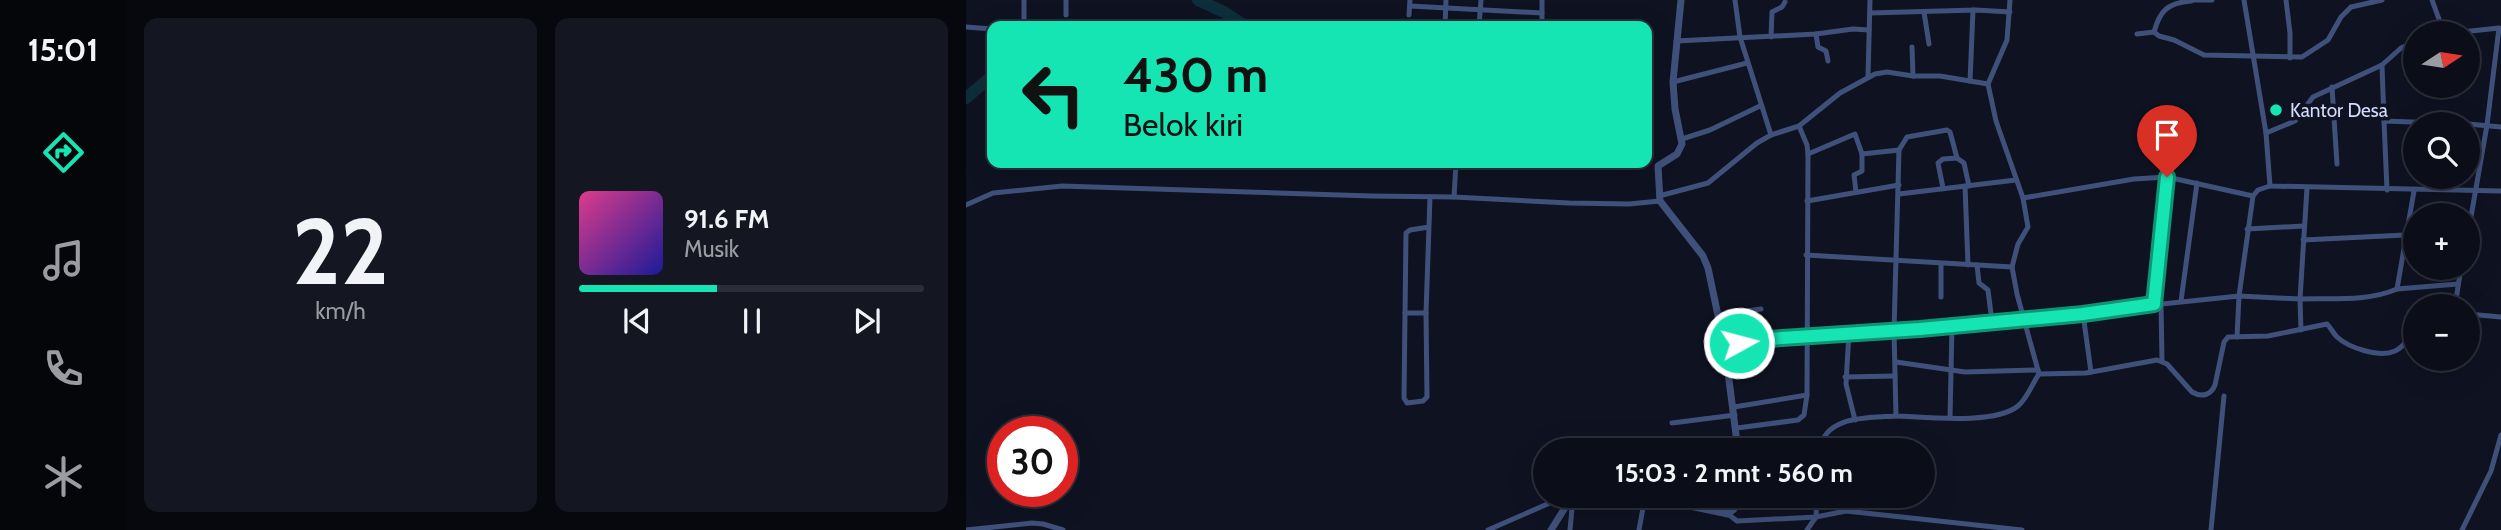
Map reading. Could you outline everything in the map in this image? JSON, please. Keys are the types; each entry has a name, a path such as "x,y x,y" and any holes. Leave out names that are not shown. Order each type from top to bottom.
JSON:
{"street":[{"path":"1024,0 1024,21"},
{"path":"1066,0 1066,15"},
{"path":"1445,21 1446,0"},
{"path":"1479,21 1481,0"},
{"path":"1542,0 1542,21"},
{"path":"1681,0 1674,82 1675,109 1682,139 1677,154 1661,161 1657,166 1660,198 1706,262 1725,349 1737,438"},
{"path":"1735,0 1740,37 1771,135"},
{"path":"1868,77 1870,0"},
{"path":"1823,438 1842,422 1855,420 1896,416 1950,418 1994,415 2014,409 2020,405 2039,372 2012,267 2018,243 2028,228 2024,198 1996,121 1988,83 2007,40 2010,0"},
{"path":"2154,32 2160,15 2172,4 2212,0"},
{"path":"2244,0 2266,133 2270,186"},
{"path":"2286,0 2290,58"},
{"path":"2137,34 2154,32 2204,55 2302,57 2323,46 2351,7 2382,0"},
{"path":"2432,0 2440,21"},
{"path":"1771,37 1772,12 1782,7 1785,2"},
{"path":"1409,15 1410,3 1446,9 1542,13"},
{"path":"1870,13 1973,10 2010,12"},
{"path":"1970,81 1973,10"},
{"path":"1924,12 1929,44"},
{"path":"966,27 987,29"},
{"path":"2474,203 2500,27 2480,30"},
{"path":"1676,41 1869,30"},
{"path":"1816,34 1818,47 1826,51 1828,61"},
{"path":"1912,47 1913,76"},
{"path":"2266,133 2295,121 2311,99 2382,65 2403,47"},
{"path":"1674,82 1747,63"},
{"path":"2382,65 2387,190"},
{"path":"966,205 993,193 1062,186 1629,204 1660,198 1708,183 1771,135 1799,126 1829,101 1868,77 1887,72 1913,76 1948,76 1988,83"},
{"path":"2492,83 2501,82"},
{"path":"2332,87 2337,164"},
{"path":"1682,139 1710,130 1760,106"},
{"path":"2384,121 2403,122"},
{"path":"2480,125 2501,127"},
{"path":"1737,428 1798,420 1804,415 1808,395 1808,154 1799,126"},
{"path":"1896,416 1894,331 1899,150 1907,137 1947,130 1950,132 1957,158 1964,163 1968,265"},
{"path":"1808,154 1855,134 1862,154 1862,171 1854,175 1856,192"},
{"path":"1862,154 1899,150"},
{"path":"1943,188 1938,163 1943,159 1957,158"},
{"path":"1454,197 1456,168"},
{"path":"2024,198 2134,179 2167,177 2253,196"},
{"path":"2167,177 2158,304 2162,361 2187,388 2197,395 2212,392 2224,342 2228,337 2268,335 2327,324 2336,337 2367,351 2385,353 2398,350 2403,344"},
{"path":"1899,194 2016,180"},
{"path":"2181,302 2197,183"},
{"path":"1807,201 1899,185"},
{"path":"2237,337 2247,229 2253,196 2259,190 2270,186 2501,191"},
{"path":"2301,330 2300,299 2307,188"},
{"path":"2412,203 2414,191"},
{"path":"1429,228 1413,229 1406,233 1404,398 1407,403 1423,401 1427,397 1426,313 1429,228 1430,197"},
{"path":"2247,229 2304,226"},
{"path":"2303,240 2403,235"},
{"path":"2397,289 2403,248"},
{"path":"1806,255 2012,267"},
{"path":"1941,264 1941,297"},
{"path":"1977,265 1979,283 1988,290 1992,322"},
{"path":"2457,294 2459,280"},
{"path":"1725,349 1752,340 1952,326 2239,296 2343,300 2379,295 2397,289 2458,284"},
{"path":"1718,315 1761,309"},
{"path":"1405,313 1426,313"},
{"path":"2083,314 2091,372"},
{"path":"2480,315 2501,317"},
{"path":"1950,418 1952,326"},
{"path":"1849,332 1845,377 1855,420"},
{"path":"1896,362 1952,370 2091,372 2162,361"},
{"path":"1845,377 1895,376"},
{"path":"1672,423 1808,395"},
{"path":"2211,530 2224,396"},
{"path":"2462,530 2499,454 2501,435"},
{"path":"1488,530 1538,508"},
{"path":"1551,530 1565,508"},
{"path":"1570,530 1572,508"},
{"path":"1639,530 1640,508"},
{"path":"1699,508 1728,514 1737,521 1816,517 1846,511 1910,516 1950,527 2022,530"},
{"path":"1728,514 1734,508"},
{"path":"1807,530 1816,517 1816,508"},
{"path":"1733,530 1737,521"},
{"path":"966,530 1043,524 1063,530"}],"waterway":[{"path":"1198,0 1238,21"},
{"path":"966,98 987,80"}],"place":[{"name":"Kantor Desa","path":"2276,110"}],"route":[{"path":"1739,343 1849,332 1936,328 2083,314 2154,304 2167,177"}]}
